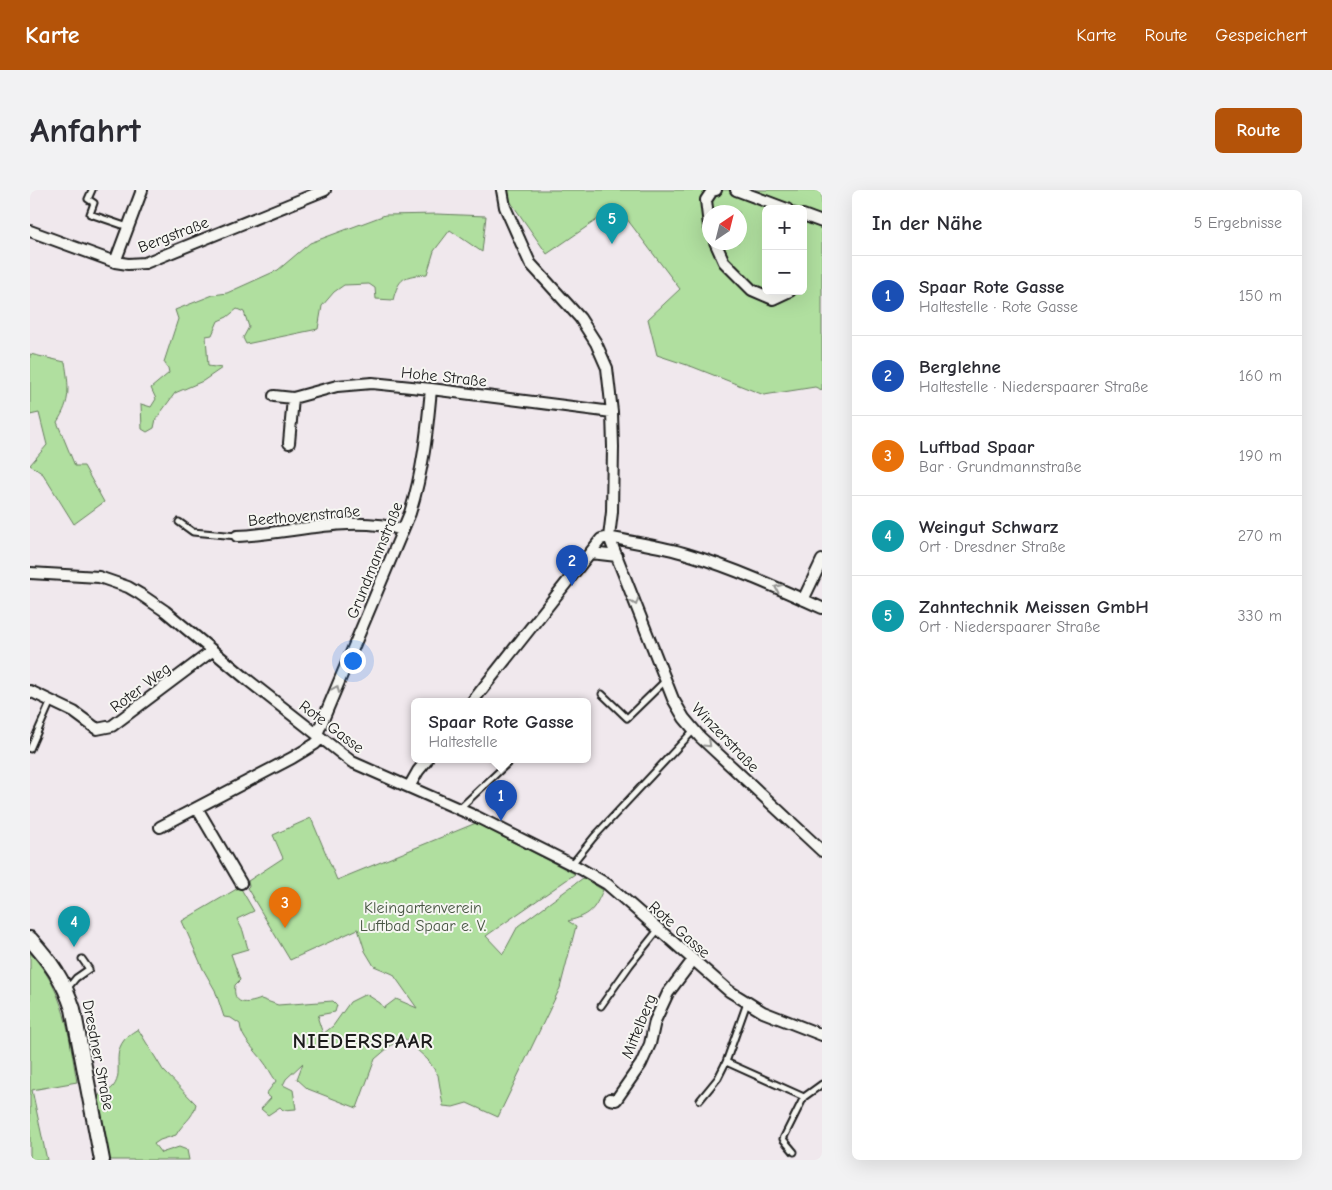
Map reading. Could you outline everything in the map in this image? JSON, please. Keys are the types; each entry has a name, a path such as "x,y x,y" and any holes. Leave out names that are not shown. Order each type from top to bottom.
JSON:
{"main road":[{"name":"Dresdner Straße","path":"30,939 52,964 67,989 77,1027 102,1160"}],"street":[{"path":"115,262 142,190"},
{"name":"Bergstraße","path":"30,230 115,262 128,264 145,263 324,190"},
{"path":"502,190 505,206 530,263 580,318 596,343 607,368 612,412 612,512 609,536"},
{"path":"707,205 706,200 712,191 716,190"},
{"path":"736,190 776,205"},
{"path":"807,216 822,222"},
{"path":"719,250 724,262 752,290 762,294"},
{"path":"764,295 773,299 782,295"},
{"name":"Hohe Straße","path":"274,396 293,398 337,386 372,383 612,412"},
{"name":"Grundmannstraße","path":"319,736 403,530 419,483 424,458 431,389"},
{"path":"289,443 293,398"},
{"name":"Beethovenstraße","path":"237,536 332,525 383,526 403,530"},
{"path":"475,698 601,539 609,536 686,554 749,576 822,608"},
{"name":"Winzerstraße","path":"609,536 678,709 694,730 822,851"},
{"path":"591,553 617,556"},
{"path":"803,600 822,560"},
{"name":"Rote Gasse","path":"30,573 99,577 128,587 165,611 212,651 352,762 458,809 572,864 607,884 729,991 763,1012 822,1035"},
{"name":"Roter Weg","path":"30,691 74,712 97,729 106,729 212,651"},
{"path":"160,827 292,758 315,744 319,736"},
{"path":"409,787 425,763"},
{"path":"197,808 240,883"},
{"name":"Mittelberg","path":"610,1099 616,1100 641,1064 650,1044 655,1021 668,992 693,960"}],"lane":[{"path":"92,190 88,199 94,203 90,214 128,227"},
{"path":"179,522 192,532 237,536"},
{"path":"602,694 627,718 666,681"},
{"path":"30,749 52,700"},
{"path":"572,864 594,837 694,730"},
{"path":"458,809 508,763"},
{"path":"601,1006 658,930"},
{"path":"67,989 76,978 90,969 82,959"},
{"path":"700,1100 718,1078 726,1062 747,1003"},
{"path":"726,1062 804,1097"},
{"path":"794,1152 783,1138 804,1097 822,1084"}],"green space":[{"path":"508,190 746,190 779,205 762,205 762,295 807,295 807,217 822,224 822,390 815,387 764,395 657,355 648,319 680,289 617,206 547,254 508,198"},
{"path":"755,190 822,190 822,218 807,212 807,205 791,205"},
{"path":"437,214 486,216 482,252 450,230 434,251 427,274 408,277 400,282 393,300 376,299 375,288 369,284 344,285 334,292 322,306 318,329 246,344 243,338 249,327 244,312 237,309 218,321 212,335 206,336 208,366 222,368 203,381 175,393 156,419 154,428 147,432 142,429 141,404 151,407 156,399 151,388 169,373 164,362 178,319 175,310 213,295 227,293 278,270 310,243 385,215"},
{"path":"30,354 65,362 68,393 65,407 57,422 75,466 84,466 104,502 74,524 43,474 30,465 47,445 39,413 30,415"},
{"name":"Kleingartenverein Luftbad Spaar e. V.","path":"311,818 337,880 476,823 575,874 486,936 503,954 518,926 583,878 603,890 591,911 568,921 576,926 560,988 498,1117 467,1103 453,1107 443,1106 438,1075 428,1060 402,1036 375,1059 357,1108 308,1089 297,1079 303,1063 286,1079 283,1085 293,1090 296,1109 283,1110 280,1107 268,1115 261,1109 271,1098 266,1094 276,1081 265,1063 246,1039 240,1024 231,1018 224,1017 215,990 203,969 182,921 240,887 254,911 237,919 243,931 248,949 231,954 240,980 235,985 238,1000 250,1002 261,999 278,1005 333,1001 337,1005 335,1012 319,1015 318,1019 323,1034 333,1026 350,1002 366,994 384,1008 396,999 417,1008 393,974 374,966 365,951 358,929 290,960 247,888 249,886 248,881 283,858 273,835"},
{"path":"30,953 51,983 64,1013 77,1082 32,1090 47,1160 30,1160"},
{"path":"138,1029 163,1070 196,1104 193,1113 176,1135 154,1144 161,1153 179,1147 187,1150 189,1160 107,1160 95,1100 99,1095 113,1087 117,1080 119,1051 122,1044 128,1036"}],"place":[{"name":"Zahntechnik Meissen GmbH","path":"612,244"},
{"name":"Berglehne","path":"572,586"},
{"name":"Spaar Rote Gasse","path":"501,821"},
{"name":"Luftbad Spaar","path":"285,928"},
{"name":"Weingut Schwarz","path":"74,947"}],"district":[{"name":"NIEDERSPAAR","path":"363,1041"}]}
